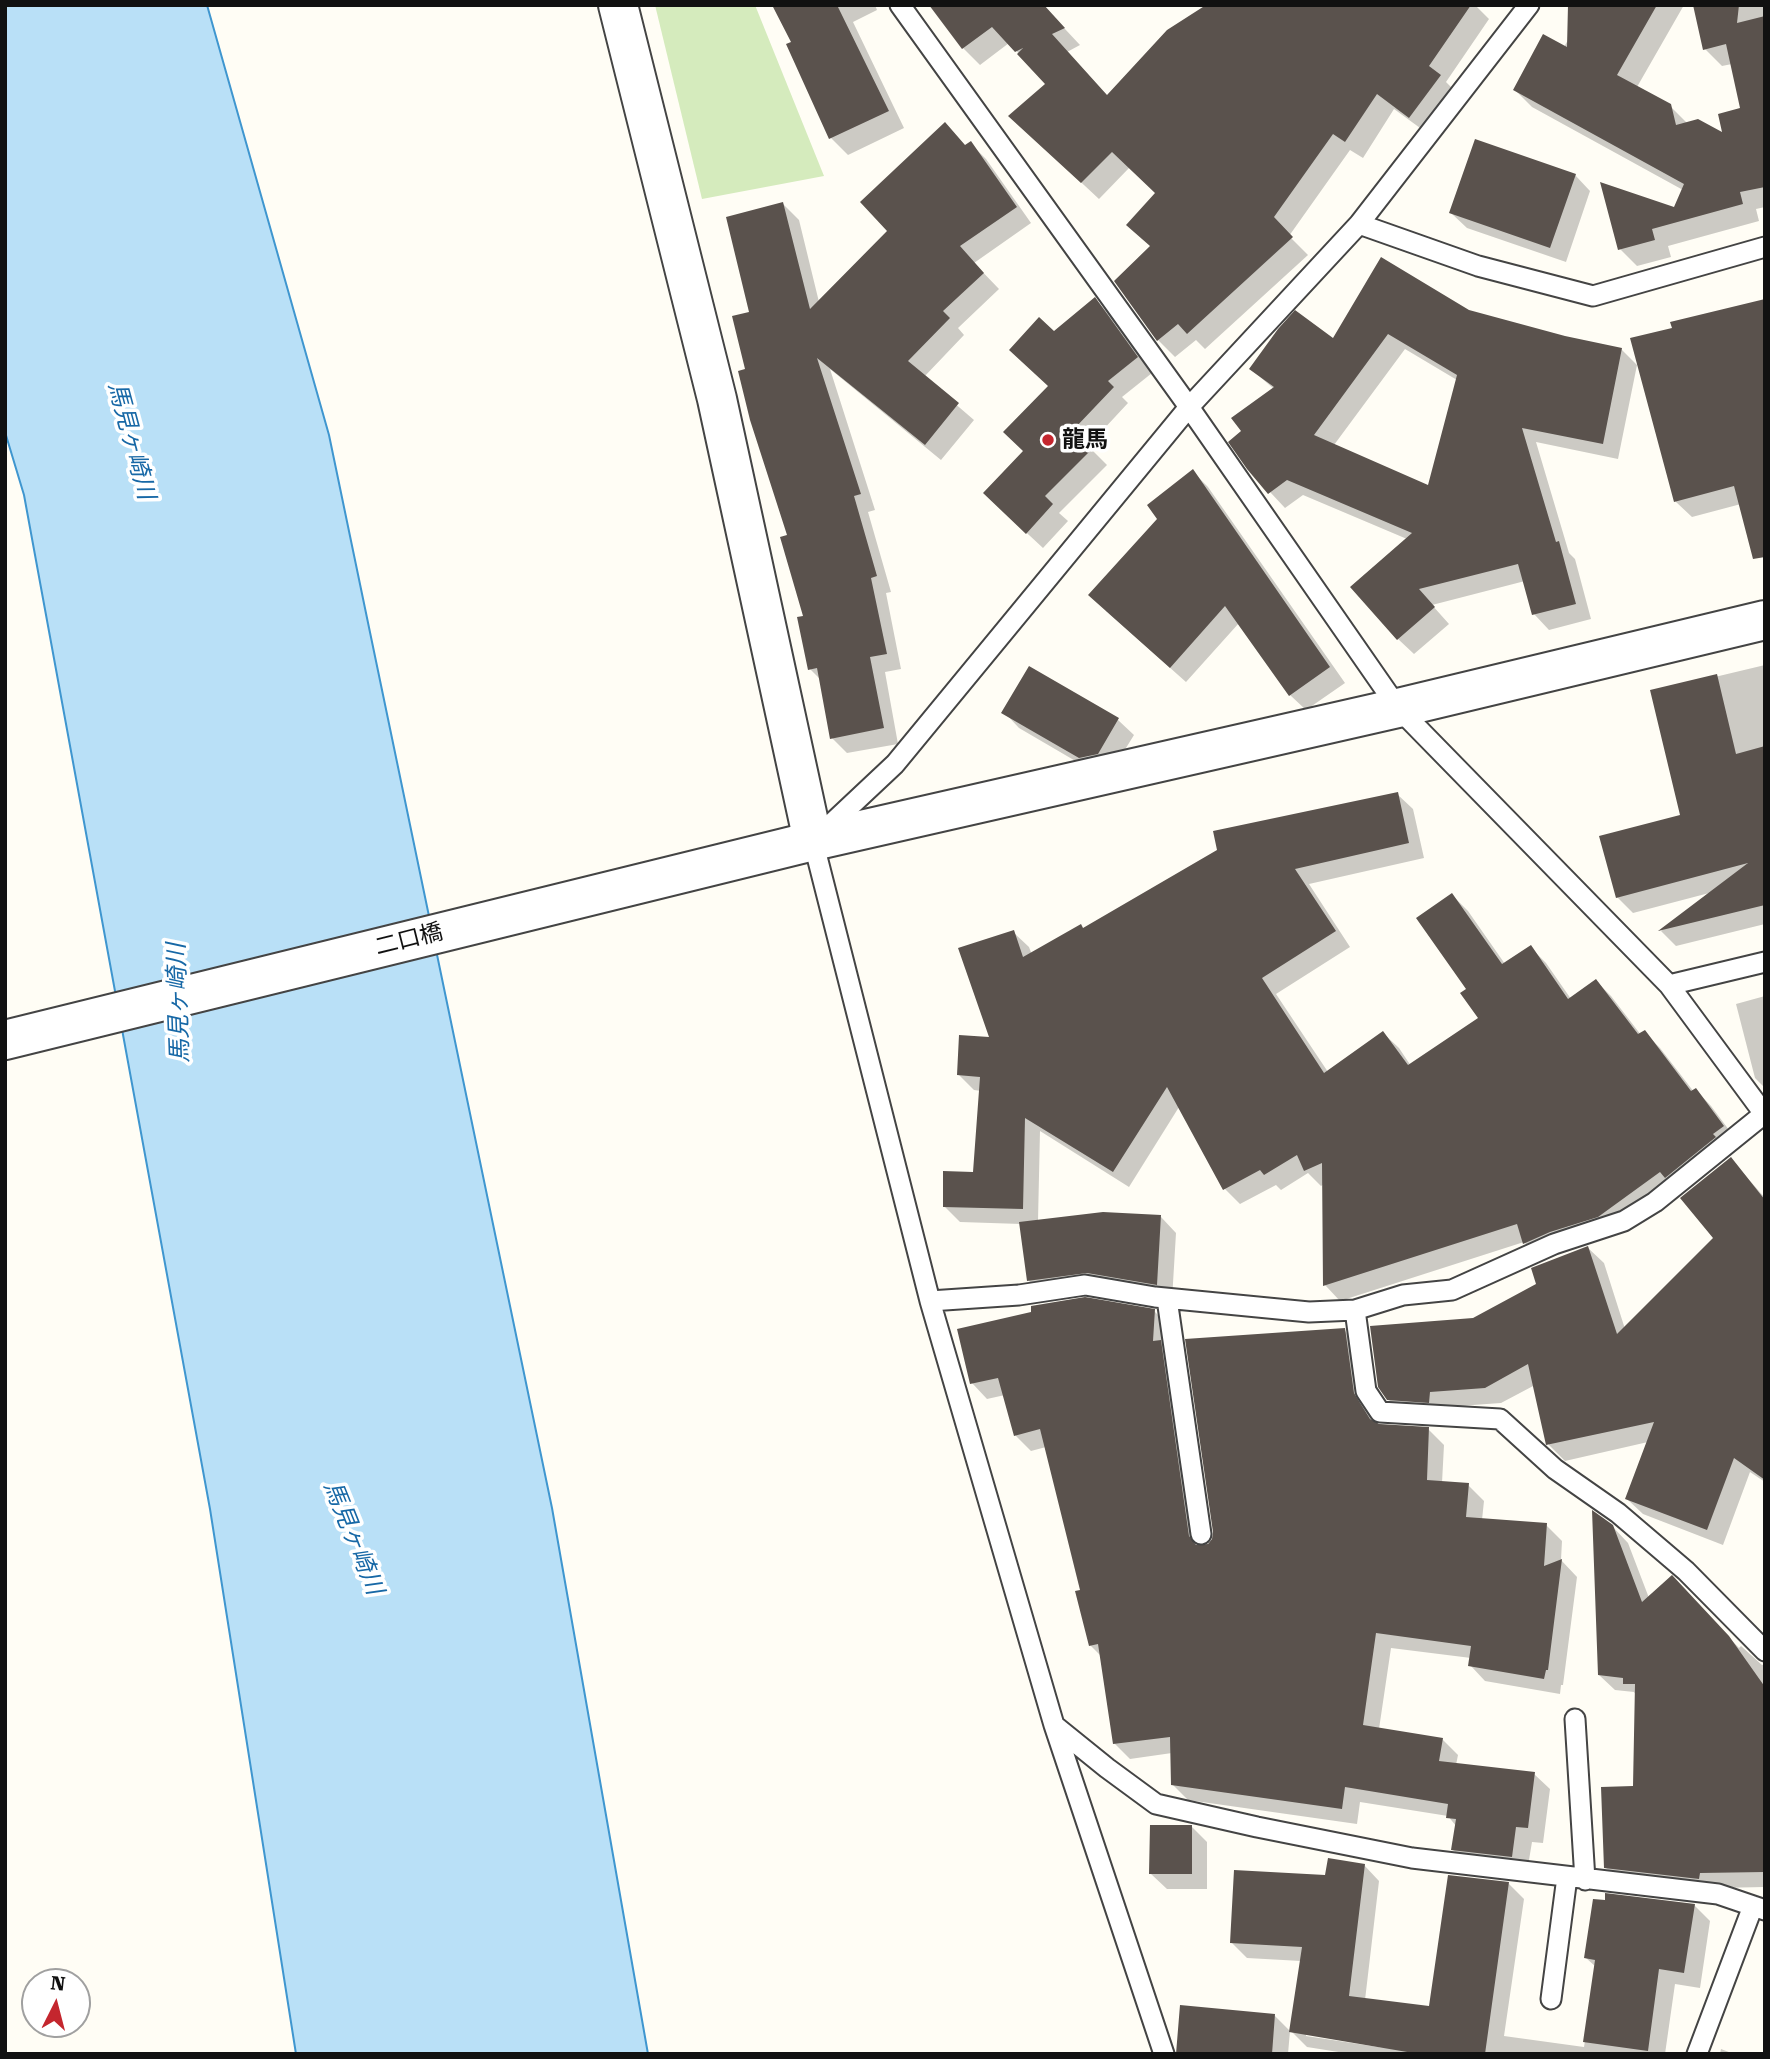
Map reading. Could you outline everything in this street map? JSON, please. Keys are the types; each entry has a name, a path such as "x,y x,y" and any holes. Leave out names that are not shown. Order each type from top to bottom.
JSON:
{"street":[{"path":"618,5 717,399 813,841"},
{"name":"二口橋","path":"5,1040 813,841 1398,708 1765,620"}],"lane":[{"path":"900,5 1189,407 1398,708 1669,985 1764,1114 1655,1202 1624,1221 1554,1244 1452,1290 1403,1295 1354,1310 1309,1312 1167,1299 1084,1285 1019,1296 930,1301"},
{"path":"1164,2054 1054,1725 930,1301 813,841 895,764 1189,407 1359,224 1530,5"},
{"path":"1359,224 1478,266 1592,296 1765,247"},
{"path":"1669,985 1765,962"},
{"path":"1167,1299 1201,1534"},
{"path":"1354,1310 1366,1391 1380,1412 1500,1419 1555,1469 1618,1513 1686,1571 1765,1651"},
{"path":"1551,1999 1576,1878 1575,1719"},
{"path":"1054,1725 1156,1804 1412,1858 1718,1894 1759,1908 1697,2054"}],"green space":[{"path":"655,5 755,5 824,176 702,199"}],"water":[{"name":"馬見ヶ崎川","path":"5,5 207,5 329,435 552,1508 648,2054 296,2054 210,1509 24,495 5,432"}],"building":[{"path":"772,5 837,5 889,111 829,139 786,44 791,42"},
{"path":"929,5 1044,5 1065,28 1052,34 1107,95 1167,30 1206,5 1471,5 1429,66 1441,75 1409,118 1377,94 1345,142 1333,134 1274,217 1293,237 1187,334 1178,324 1157,341 1114,281 1150,246 1126,225 1155,193 1112,152 1081,183 1008,116 1045,84 1017,54 1023,48 1015,52 992,27 962,49"},
{"path":"1568,5 1657,5 1617,75 1671,104 1676,125 1698,119 1722,132 1718,114 1740,108 1726,44 1703,50 1693,5 1739,5 1737,23 1765,16 1765,187 1740,192 1743,204 1652,229 1655,240 1618,250 1600,182 1674,207 1684,184 1513,90 1543,34 1567,47"},
{"path":"945,122 965,145 971,141 1017,207 960,246 984,273 943,311 950,318 908,361 959,403 925,445 817,358 861,494 854,496 877,576 871,578 887,654 870,657 884,728 830,739 817,668 808,670 797,617 803,616 780,537 787,535 750,420 738,371 745,369 732,316 749,312 726,217 783,202 810,309 887,231 860,202"},
{"path":"1475,139 1576,174 1550,248 1449,213"},
{"path":"1381,257 1469,310 1622,348 1603,444 1522,428 1556,542 1559,541 1576,604 1532,615 1518,564 1419,589 1435,607 1397,640 1350,587 1412,533 1287,480 1268,494 1228,442 1241,431 1231,418 1274,387 1249,369 1295,310 1333,338","holes":["1388,334 1457,375 1428,485 1314,435"]},
{"path":"1095,297 1138,357 1108,381 1114,387 1074,429 1093,448 1045,496 1053,504 1026,534 983,493 1023,451 1003,432 1048,386 1009,350 1039,317 1054,331"},
{"path":"1765,299 1765,557 1753,559 1734,486 1674,502 1630,338 1672,328 1670,322"},
{"path":"1193,469 1330,667 1289,696 1225,606 1170,668 1088,595 1157,519 1147,505"},
{"path":"1029,666 1119,718 1098,754 1079,758 1001,713"},
{"path":"1717,674 1736,754 1765,746 1765,905 1658,931 1748,863 1616,898 1599,836 1680,815 1650,690"},
{"path":"1398,792 1409,843 1295,869 1336,931 1262,978 1324,1073 1383,1031 1408,1065 1478,1018 1460,993 1466,989 1416,918 1452,893 1502,964 1531,945 1568,999 1596,979 1638,1034 1645,1030 1691,1091 1696,1088 1724,1126 1713,1134 1716,1137 1665,1178 1660,1172 1598,1217 1550,1232 1523,1244 1517,1224 1323,1286 1322,1163 1304,1171 1297,1155 1264,1175 1260,1170 1223,1190 1167,1087 1113,1172 1025,1118 1023,1209 943,1207 943,1171 973,1172 980,1077 957,1075 959,1035 989,1037 958,948 1014,930 1023,957 1081,924 1083,928 1217,850 1213,831"},
{"path":"1731,1157 1765,1200 1765,1480 1734,1458 1707,1530 1625,1499 1654,1422 1546,1445 1528,1364 1485,1388 1430,1392 1429,1403 1387,1400 1378,1387 1370,1326 1473,1318 1536,1284 1531,1268 1588,1246 1617,1334 1713,1238 1680,1198"},
{"path":"1103,1212 1161,1215 1157,1285 1087,1273 1027,1281 1019,1222"},
{"path":"1085,1297 1155,1309 1153,1341 1161,1340 1189,1536 1196,1545 1208,1544 1213,1532 1185,1339 1345,1328 1354,1393 1370,1419 1379,1424 1429,1427 1427,1480 1469,1483 1466,1517 1547,1523 1544,1566 1562,1559 1548,1670 1544,1679 1468,1666 1471,1646 1376,1633 1363,1725 1443,1738 1439,1761 1535,1772 1528,1828 1516,1827 1512,1857 1451,1850 1456,1819 1446,1818 1448,1804 1345,1787 1342,1809 1171,1785 1170,1737 1113,1744 1098,1644 1089,1646 1075,1591 1080,1590 1040,1429 1014,1436 998,1378 970,1384 957,1329 1031,1312 1031,1306"},
{"path":"1592,1510 1613,1525 1642,1602 1672,1575 1729,1636 1765,1687 1765,1872 1700,1873 1699,1879 1604,1868 1601,1787 1633,1786 1635,1684 1623,1684 1623,1678 1598,1675"},
{"path":"1150,1825 1192,1825 1192,1874 1149,1874"},
{"path":"1328,1858 1365,1864 1349,1996 1429,2006 1448,1875 1509,1882 1485,2054 1419,2054 1289,2032 1302,1947 1230,1943 1234,1870 1325,1875"},
{"path":"1605,1893 1695,1904 1684,1973 1659,1969 1648,2051 1583,2042 1595,1960 1584,1958 1593,1899 1605,1900"},
{"path":"1180,2005 1275,2014 1272,2054 1176,2054"}],"place":[{"name":"龍馬","path":"1048,440"}]}
